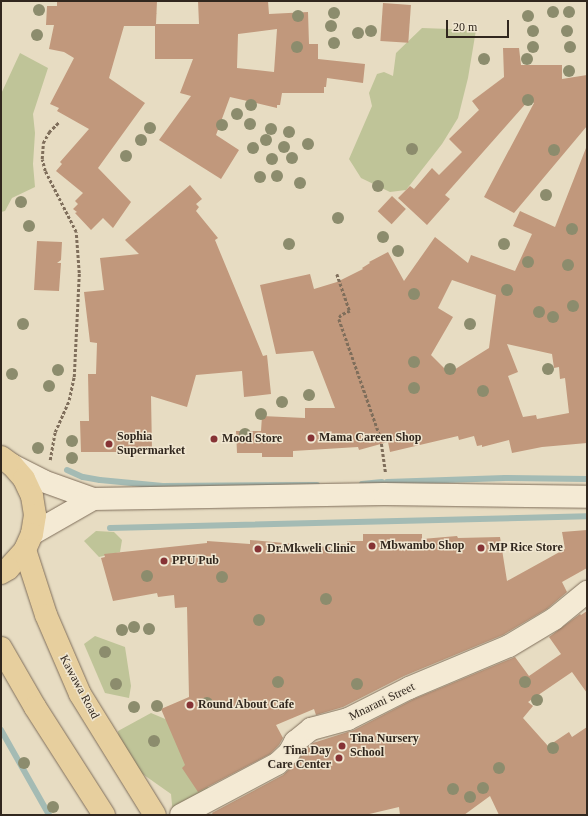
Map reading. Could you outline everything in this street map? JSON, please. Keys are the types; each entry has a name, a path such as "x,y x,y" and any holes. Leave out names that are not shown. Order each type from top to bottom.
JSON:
{"main road":[{"path":"1,573 8,569 29,542 35,515 32,496 24,479 6,461"},
{"name":"Kawawa Road","path":"29,542 46,615 80,694 155,815"},
{"path":"1,648 35,707 104,815"}],"street":[{"path":"6,461 48,476 93,499 384,494 587,497"},
{"path":"29,542 93,499"},
{"name":"Mnarani Street","path":"181,815 277,764 289,753 295,742 311,729 348,719 409,688 508,646 554,619 587,592"}],"path":[{"path":"48,476 55,432 69,400 74,378 79,273 76,232 45,171 42,159 43,143 49,132 59,122"},
{"path":"337,274 350,311 341,315 339,319 381,439 386,469 384,494"}],"green space":[{"path":"422,28 476,30 468,78 458,118 442,144 406,190 390,192 361,178 349,159 372,106 369,93 377,74 384,72 393,76 396,53"},
{"path":"20,53 48,68 33,114 35,133 33,164 35,187 12,198 5,211 1,212 1,94"},
{"path":"96,531 114,532 122,540 120,552 99,557 84,541"},
{"path":"95,636 125,647 131,686 129,698 105,693 84,644"},
{"path":"151,713 170,721 194,782 208,787 204,815 173,815 171,794 120,758 118,731"}],"building":[{"path":"57,1 157,1 156,24 199,24 198,1 268,1 269,14 308,12 309,44 318,44 318,59 365,64 363,83 327,78 324,93 282,93 280,105 277,105 277,108 230,97 216,135 239,150 221,179 159,140 191,96 180,93 193,59 155,59 155,26 124,26 109,78 145,103 98,168 131,202 113,228 103,218 91,230 73,209 78,204 75,201 83,193 56,171 62,164 60,162 89,129 57,111 59,108 50,104 74,58 64,52 49,49 54,25 46,25 47,6 57,6","holes":["277,29 274,72 237,68 238,34"]},
{"path":"383,3 411,5 408,43 380,41"},
{"path":"503,48 519,48 521,65 562,65 562,79 587,75 587,126 514,213 484,197 534,103 529,100 445,195 450,199 427,225 398,198 410,186 414,189 432,168 439,175 462,152 449,139 479,110 472,101 504,77"},
{"path":"586,148 587,443 542,447 512,453 509,440 482,447 482,445 477,446 474,436 459,440 458,436 390,452 388,442 359,450 358,447 293,451 293,457 262,457 262,453 237,453 236,431 261,431 262,416 305,418 305,408 335,408 313,351 276,354 260,285 310,274 314,289 337,282 363,269 362,268 370,263 369,262 388,252 404,281 435,237 468,263 471,255 515,271 532,234 513,226 520,211 555,227","holes":["452,280 496,295 489,348 449,373 431,355 453,317 438,308","507,344 552,354 554,368 559,367 560,379 565,378 569,413 537,419 536,415 523,417 508,376 518,372"]},
{"path":"190,185 202,199 196,204 199,207 196,211 218,238 215,240 263,356 267,355 271,394 244,397 242,371 196,375 187,407 151,396 152,450 81,452 80,421 89,421 88,374 96,374 97,343 90,342 84,292 104,290 100,258 139,254 125,240"},
{"path":"392,196 406,209 392,224 378,211"},
{"path":"37,241 62,242 61,260 57,263 61,263 59,291 34,290"},
{"path":"587,530 587,568 562,582 567,592 547,609 503,635 404,676 343,707 316,715 314,709 276,725 283,738 279,745 270,754 198,792 182,768 185,765 161,709 189,697 187,607 175,608 174,595 158,597 157,593 113,601 101,558 105,557 104,554 207,543 207,541 250,544 250,540 338,548 338,544 347,544 347,541 363,541 363,534 422,534 422,539 457,536 458,538 500,537 507,581 565,549 562,532"},
{"path":"587,611 587,693 572,672 528,702 533,706 523,718 548,746 569,732 572,737 587,727 587,815 499,815 490,796 464,815 400,815 399,807 365,815 213,815 212,813 283,775 297,762 305,750 313,743 354,730 414,699 515,657 529,676 561,654 549,637 580,614 581,615"}],"waterway":[{"path":"67,470 83,477 100,480 163,486 317,485"},
{"path":"387,482 505,478 587,479"},
{"path":"362,484 382,482"},
{"path":"110,528 587,516"},
{"path":"1,730 49,815"}],"place":[{"name":"Mama Careen Shop","path":"311,438"},
{"name":"Mood Store","path":"214,439"},
{"name":"Sophia Supermarket","path":"109,444"},
{"name":"Mbwambo Shop","path":"372,546"},
{"name":"MP Rice Store","path":"481,548"},
{"name":"Dr.Mkweli Clinic","path":"258,549"},
{"name":"PPU Pub","path":"164,561"},
{"name":"Round About Cafe","path":"190,705"},
{"name":"Tina Nursery School","path":"342,746"},
{"name":"Tina Day Care Center","path":"339,758"}]}
